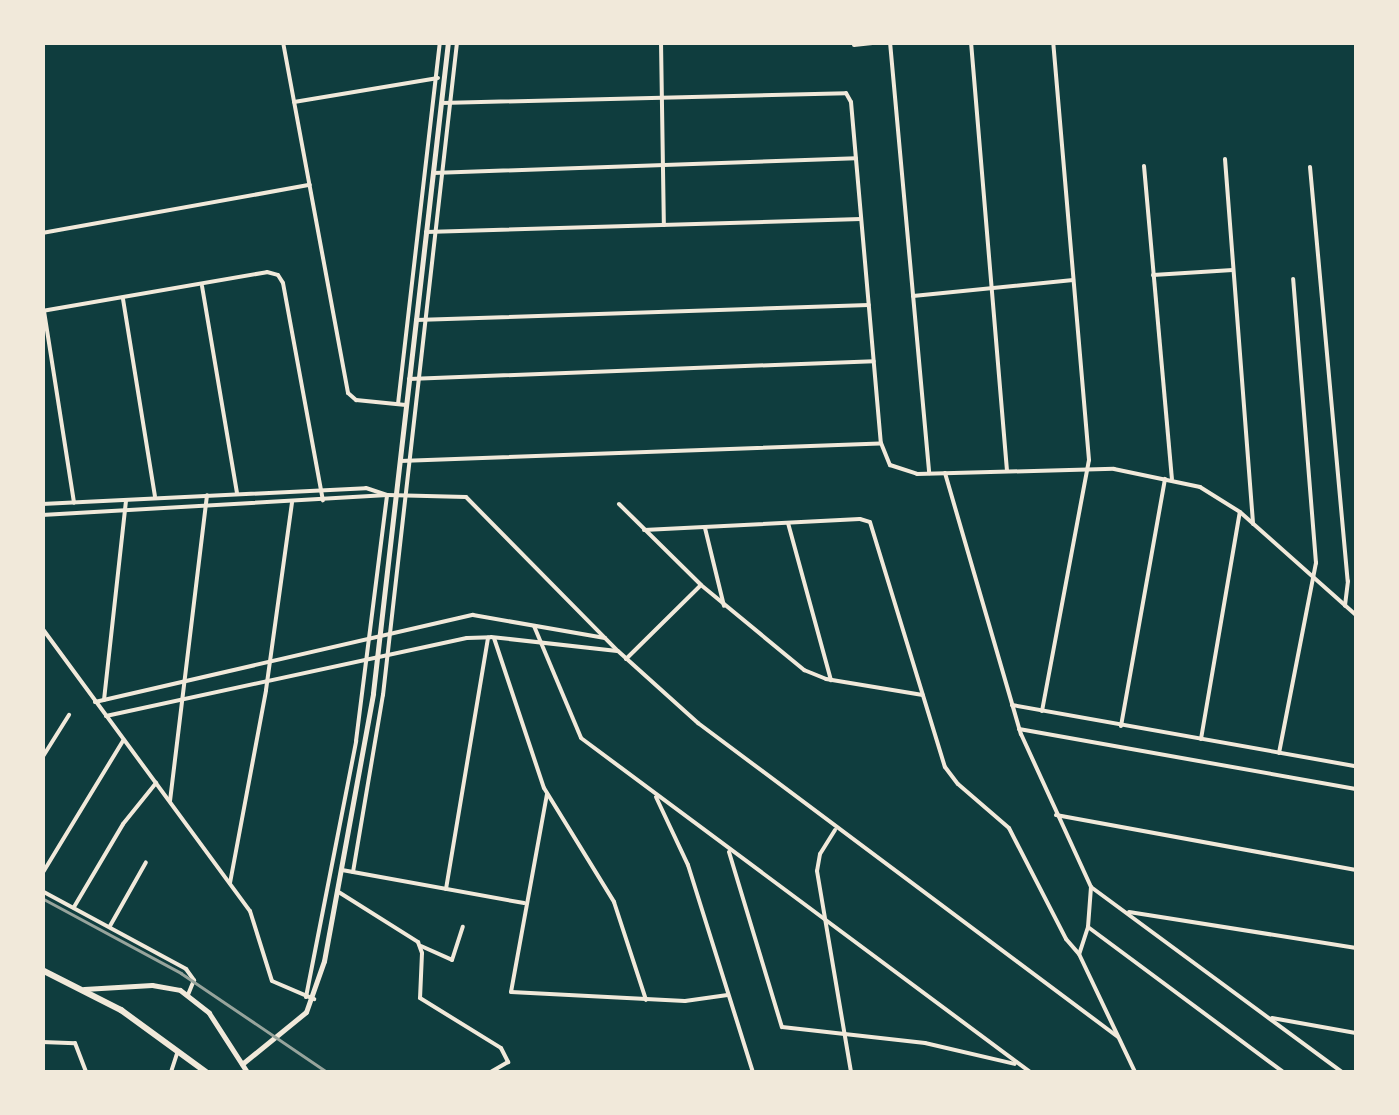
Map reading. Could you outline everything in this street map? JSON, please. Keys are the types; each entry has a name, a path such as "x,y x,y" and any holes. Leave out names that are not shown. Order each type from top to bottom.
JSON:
{"main road":[{"path":"42,970 84,989 206,1072"}],"street":[{"path":"283,42 348,393 356,400 406,405"},
{"path":"398,404 440,42"},
{"path":"242,1064 301,1017 323,967 379,636 448,42"},
{"path":"352,872 387,655 458,42"},
{"path":"662,42 664,226"},
{"path":"854,46 887,42 929,474"},
{"path":"971,42 1007,470"},
{"path":"1042,711 1086,468 1053,42"},
{"path":"294,102 444,77"},
{"path":"442,103 662,95 848,94 881,444 896,470 929,474 1086,468 1169,478 1211,491 1356,615"},
{"path":"433,174 856,158"},
{"path":"1225,159 1253,524"},
{"path":"1121,726 1169,478 1144,166"},
{"path":"1310,167 1348,578 1346,606"},
{"path":"42,233 310,185"},
{"path":"426,232 862,218"},
{"path":"1153,276 1234,270"},
{"path":"74,502 43,311 278,274 283,283 323,502"},
{"path":"1279,753 1316,556 1293,279"},
{"path":"914,296 1074,280"},
{"path":"202,284 237,494"},
{"path":"123,298 155,496"},
{"path":"416,320 868,305"},
{"path":"410,379 874,361"},
{"path":"400,461 881,444"},
{"path":"945,473 1019,728 1091,888 1342,1072"},
{"path":"42,504 366,488 386,495"},
{"path":"170,801 208,494"},
{"path":"43,517 386,495 452,494 473,502 626,659 717,738 1118,1037"},
{"path":"310,998 366,660 386,495"},
{"path":"104,700 126,499"},
{"path":"230,883 267,683 292,504"},
{"path":"619,504 700,585 794,664 831,680 923,694"},
{"path":"1201,740 1240,512"},
{"path":"644,530 860,519 872,524 948,774 1006,823 1064,936 1080,954 1135,1072"},
{"path":"788,523 831,680"},
{"path":"704,528 724,606"},
{"path":"626,659 700,585"},
{"path":"95,702 479,614 605,638"},
{"path":"534,626 576,732 1030,1072"},
{"path":"42,628 230,883 260,930 272,981 310,998"},
{"path":"106,716 387,655 491,637 618,651"},
{"path":"491,637 547,794 612,899 646,1000"},
{"path":"446,889 491,637"},
{"path":"1011,705 1356,766"},
{"path":"42,758 70,715"},
{"path":"1019,728 1356,788"},
{"path":"42,874 124,740"},
{"path":"74,907 120,828 156,783"},
{"path":"654,793 686,860 753,1072"},
{"path":"547,794 524,903 511,992 694,1001 728,996"},
{"path":"1056,815 1356,870"},
{"path":"836,828 817,864 851,1072"},
{"path":"728,848 780,1024 794,1031 920,1042 1020,1065"},
{"path":"110,926 146,862"},
{"path":"340,869 524,903"},
{"path":"1080,954 1088,927 1091,888"},
{"path":"42,891 190,972 194,984 188,995"},
{"path":"336,891 421,946 452,960 462,927"},
{"path":"1126,912 1356,948"},
{"path":"1088,927 1283,1072"},
{"path":"421,946 420,998 503,1050 508,1062 492,1072"},
{"path":"313,966 323,967"},
{"path":"84,989 158,985 188,995 212,1016 247,1072"},
{"path":"1270,1018 1356,1033"},
{"path":"42,1042 75,1043 86,1072"},
{"path":"171,1072 178,1050"}],"railway":[{"path":"42,898 181,973 327,1072"}]}
